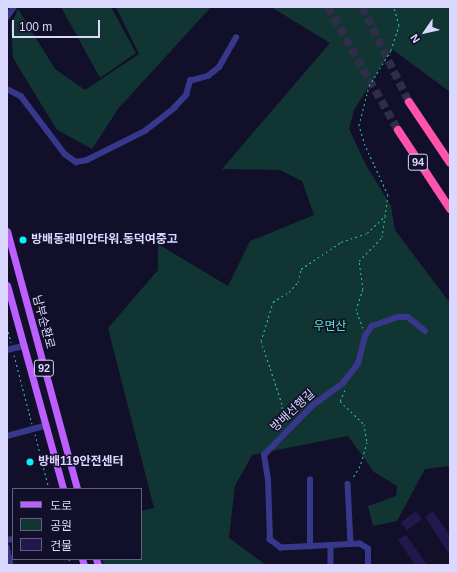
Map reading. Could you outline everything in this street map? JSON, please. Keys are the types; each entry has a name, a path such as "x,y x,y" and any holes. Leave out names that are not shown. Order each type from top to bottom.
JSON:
{"highway":[{"name":"94","path":"410,102 450,163"},
{"name":"94","path":"398,130 438,194 450,209"},
{"path":"438,194 450,215"}],"main road":[{"name":"남부순환로","path":"7,231 9,244 77,488"},
{"name":"남부순환로","path":"7,285 63,488"}],"street":[{"path":"7,17 14,7"},
{"path":"7,89 20,96 65,154 76,162 87,160 145,131 174,108 186,95 190,81 208,76 219,67 236,38"},
{"name":"방배선행길","path":"368,565 368,549 360,544 281,548 270,540 268,480 264,455 313,405 343,383 358,364 364,336 372,326 398,316 408,316 425,331"},
{"path":"10,349 23,346"},
{"path":"7,436 45,426"},
{"path":"310,480 310,547"},
{"path":"348,484 351,544"},
{"path":"331,546 331,565"},
{"path":"7,547 12,565"}],"path":[{"path":"282,436 282,404 261,341 273,302 289,292 298,282 302,269 341,242 367,233 385,216 388,194 365,145 359,125 369,86 391,50 399,25 394,7"},
{"path":"7,327 10,349 34,429 49,488"}],"green space":[{"path":"61,7 111,7 136,53 100,78"},
{"path":"116,7 211,7 118,109 92,149 57,130 13,58 11,25 18,9 55,69 85,90 139,54"},
{"name":"우면산","path":"271,7 450,7 450,92 392,49 354,110 349,129 366,165 391,206 395,230 450,303 450,466 425,469 397,521 373,526 368,506 396,496 397,486 374,472 348,436 252,455 235,486 229,538 266,565 104,565 102,560 142,560 142,511 154,508 108,328 158,270 158,244 228,286 250,241 314,215 302,181 280,170 222,169 330,43"}],"building":[{"path":"416,511 422,519 407,530 401,522"},
{"path":"433,511 450,536 450,555 425,517"},
{"path":"406,535 427,565 415,565 398,540"}],"tunnel":[{"path":"328,7 398,130"},
{"path":"362,7 409,102"}],"place":[{"name":"방배동래미안타워.동덕여중고","path":"23,240"},
{"name":"방배119안전센터","path":"30,462"}]}
